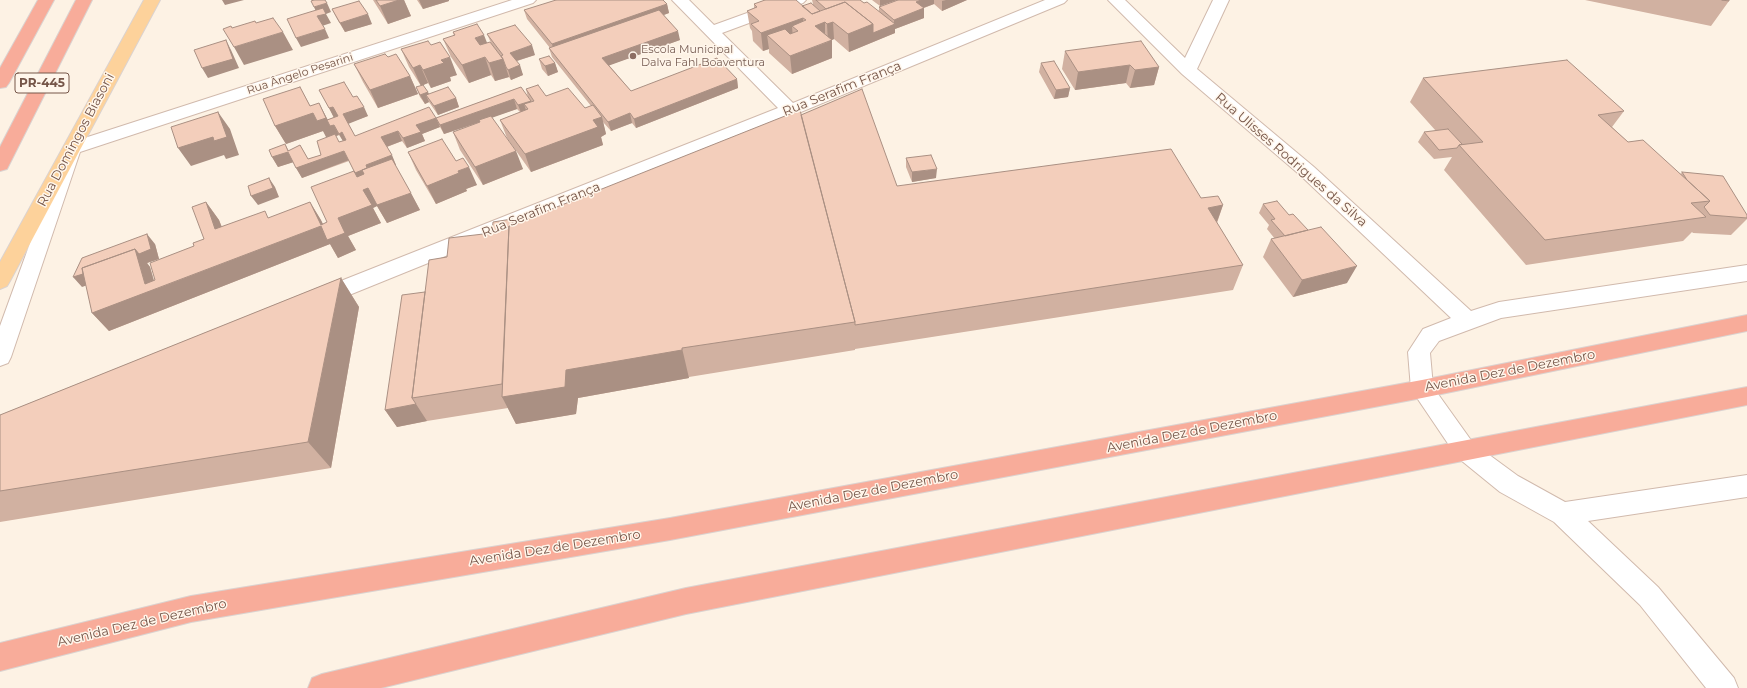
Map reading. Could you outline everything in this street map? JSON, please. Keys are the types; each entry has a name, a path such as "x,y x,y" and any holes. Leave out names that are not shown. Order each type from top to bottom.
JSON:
{"highway":[{"name":"PR-445","path":"0,83 46,0"},
{"name":"PR-445","path":"0,165 84,0"},
{"name":"Avenida Dez de Dezembro","path":"0,657 191,609 670,529 1422,388 1747,323"},
{"path":"322,688 686,601 1747,396"}],"main road":[{"name":"Rua Domingos Biasoni","path":"0,281 152,0"}],"street":[{"name":"Rua Ângelo Pesarini","path":"72,148 528,0"},
{"path":"680,0 790,110"},
{"path":"711,31 798,0"},
{"name":"Rua Serafim França","path":"303,305 790,110 1059,0"},
{"name":"Rua Ulisses Rodrigues da Silva","path":"1116,0 1188,70 1307,171 1467,320"},
{"path":"1188,70 1221,0"},
{"path":"0,358 72,148"},
{"path":"1724,688 1649,596 1563,514 1509,484 1465,450 1422,388 1419,352 1431,335 1467,320 1498,310 1747,273"},
{"path":"1563,514 1746,491"}],"building":[{"path":"325,0 327,3 314,7 311,1"},
{"path":"376,0 399,0 380,6"},
{"path":"556,0 663,0 667,4 552,44 524,10"},
{"path":"765,0 796,0 812,14 845,2 873,24 848,34 833,22 827,24 825,22 815,26 832,40 790,56 767,35 785,29 790,34 798,31 792,26 806,20 803,18 761,33 751,24 759,21 747,11 757,7 754,4"},
{"path":"816,0 860,0 864,3 867,2 895,24 873,33 873,24 845,2 826,9"},
{"path":"898,0 921,0 916,2 924,8 894,20 879,7"},
{"path":"359,1 368,14 340,23 332,9"},
{"path":"811,3 820,11 812,14 802,6"},
{"path":"323,8 326,14 317,16 325,29 296,38 287,19"},
{"path":"659,10 678,31 602,58 631,91 717,58 737,79 634,119 630,113 608,122 549,48"},
{"path":"273,18 283,32 234,47 223,29 231,26 232,28 255,21 256,23"},
{"path":"477,24 484,35 475,38 480,45 490,42 503,59 489,63 485,57 462,65 443,39 455,35 453,32"},
{"path":"515,25 532,45 510,53 520,65 508,70 501,56 503,55 487,34"},
{"path":"226,40 233,59 202,68 194,50"},
{"path":"428,41 431,45 440,42 450,57 441,60 444,63 423,70 420,65 413,68 401,49"},
{"path":"1141,41 1159,67 1135,70 1130,65 1078,72 1065,51"},
{"path":"385,54 388,57 396,54 410,76 370,90 354,64"},
{"path":"549,56 555,63 545,66 539,59"},
{"path":"1567,60 1624,111 1598,115 1628,142 1643,140 1710,201 1691,203 1706,217 1545,240 1459,145 1483,142 1423,78"},
{"path":"1054,61 1070,88 1056,90 1041,63"},
{"path":"344,82 353,97 357,96 364,107 343,114 355,136 429,107 436,118 416,125 421,132 403,138 398,131 381,137 392,155 366,165 367,168 355,173 344,151 296,168 288,152 272,157 269,150 285,144 288,151 300,145 308,159 321,155 317,141 335,134 339,142 346,140 342,132 339,134 334,125 330,126 327,120 338,116 333,107 329,108 319,90"},
{"path":"423,85 428,92 420,95 416,87"},
{"path":"538,85 546,96 568,88 585,108 593,105 602,117 593,120 598,127 525,154 500,120 528,109 524,104 534,101 526,89"},
{"path":"300,87 310,106 319,103 326,118 317,121 313,113 275,126 263,99"},
{"path":"448,87 456,98 434,106 426,95"},
{"path":"521,87 531,101 518,105 514,99 440,125 436,118"},
{"path":"862,89 897,186 1171,149 1201,198 1218,196 1223,205 1208,208 1243,265 855,325 801,115"},
{"path":"800,110 855,322 682,348 682,350 566,370 565,387 502,397 509,226"},
{"path":"218,112 227,137 214,141 213,137 178,148 171,127"},
{"path":"491,116 516,151 475,167 453,132 480,122 479,120"},
{"path":"1448,129 1462,144 1457,148 1439,150 1424,132"},
{"path":"442,139 456,161 463,158 469,167 458,171 459,173 427,186 408,152"},
{"path":"931,155 937,169 912,172 906,158"},
{"path":"392,159 411,193 377,205 368,188 363,190 372,205 338,218 345,233 327,240 321,226 92,313 82,268 135,249 145,284 155,280 150,263 194,246 193,243 204,239 192,207 206,202 215,229 265,211 268,218 310,202 321,225 327,222 311,187 354,171 357,177 364,174 362,170"},
{"path":"1682,172 1723,176 1747,215 1747,218 1710,215 1704,207 1710,201 1687,180"},
{"path":"269,178 273,188 251,196 248,186"},
{"path":"1277,201 1289,215 1293,214 1308,230 1285,236 1271,220 1275,219 1263,204"},
{"path":"512,219 512,225 509,226 502,384 412,398 429,260 447,257 449,238 492,233 493,222"},
{"path":"1321,227 1357,266 1302,280 1271,239"},
{"path":"147,234 151,249 139,254 135,249 82,268 83,274 73,277 82,258"},
{"path":"341,278 308,442 0,491 0,415"},
{"path":"425,292 412,398 416,404 385,410 402,295"}],"place":[{"name":"Escola Municipal Dalva Fahl Boaventura","path":"633,56"}]}
